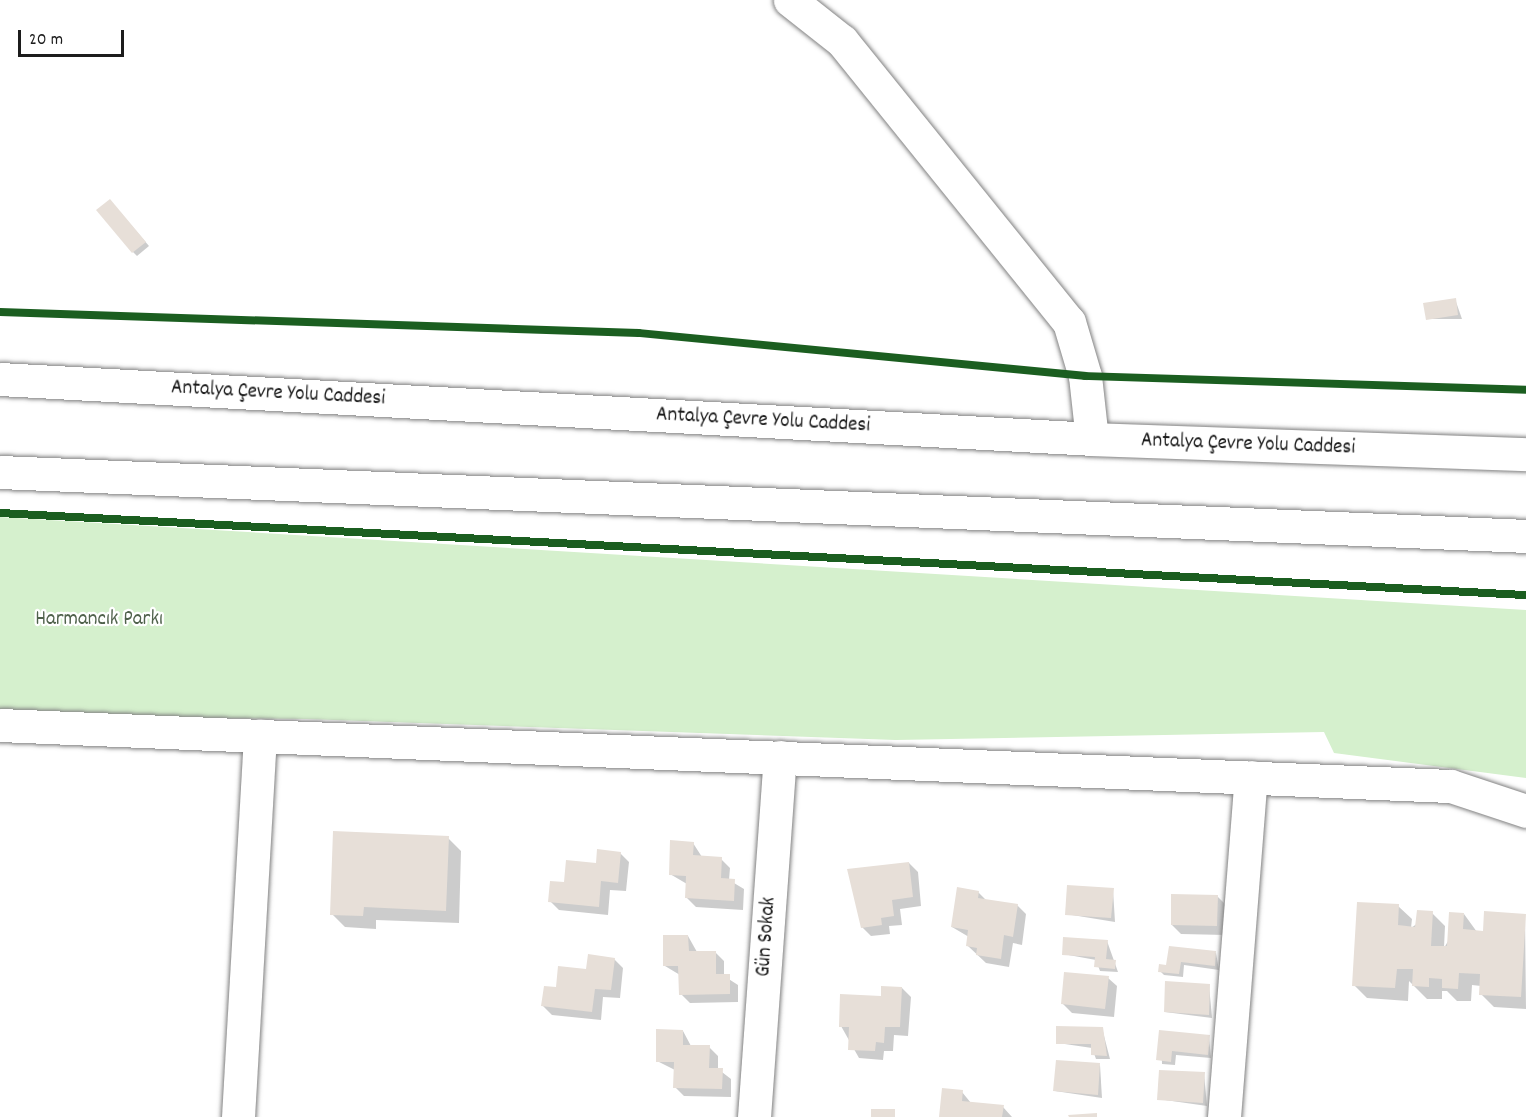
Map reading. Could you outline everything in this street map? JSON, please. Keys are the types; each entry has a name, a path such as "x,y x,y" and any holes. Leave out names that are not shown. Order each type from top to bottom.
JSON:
{"main road":[{"path":"790,0 842,41 1069,322 1085,376 1092,439"},
{"name":"Antalya Çevre Yolu Caddesi","path":"0,379 1092,439 1526,454"},
{"path":"0,472 1526,536"},
{"path":"0,725 1451,786 1526,811"},
{"path":"238,1117 260,736"},
{"name":"Gün Sokak","path":"754,1117 780,757"},
{"path":"1224,1117 1251,777"}],"green space":[{"name":"Harmancık Parkı","path":"0,517 1526,610 1526,778 1334,753 1324,732 896,740 306,719 0,716"}],"building":[{"path":"110,199 146,242 132,253 96,210"},
{"path":"1456,298 1458,315 1426,320 1423,303"},
{"path":"333,831 449,836 446,911 364,907 363,916 330,915"},
{"path":"670,840 694,842 693,855 722,857 721,878 735,879 734,901 685,898 686,876 669,875"},
{"path":"597,849 621,852 618,883 601,881 599,907 548,902 550,881 564,882 566,860 596,863"},
{"path":"909,862 913,897 892,900 894,916 881,918 882,925 861,928 847,869"},
{"path":"1067,885 1114,888 1111,918 1065,915"},
{"path":"957,887 979,891 978,898 1018,904 1013,937 1004,935 1001,959 976,955 977,948 966,946 968,930 951,927"},
{"path":"1171,894 1218,895 1217,926 1171,925"},
{"path":"1357,902 1399,904 1398,925 1415,927 1417,910 1433,911 1431,946 1447,946 1449,912 1464,913 1463,929 1483,931 1484,911 1526,914 1521,997 1479,995 1480,974 1459,973 1458,989 1442,988 1442,979 1429,978 1429,987 1412,986 1413,969 1397,969 1395,988 1352,986"},
{"path":"663,935 688,935 689,951 716,951 716,974 730,974 730,994 679,995 678,966 663,966"},
{"path":"1063,937 1108,940 1106,959 1116,960 1115,969 1094,967 1095,957 1062,955"},
{"path":"1169,946 1216,951 1215,966 1181,962 1179,974 1158,972 1159,964 1166,965"},
{"path":"588,954 615,958 611,990 595,989 592,1012 541,1006 544,986 556,987 558,966 586,969"},
{"path":"1064,972 1109,976 1105,1009 1061,1004"},
{"path":"1165,981 1210,984 1209,1015 1164,1012"},
{"path":"881,986 902,987 900,1027 885,1027 884,1043 876,1042 875,1051 848,1050 849,1027 839,1027 840,994 881,996"},
{"path":"1056,1026 1103,1027 1107,1056 1091,1055 1091,1044 1056,1044"},
{"path":"656,1029 683,1030 683,1045 710,1045 709,1068 723,1068 722,1089 673,1088 674,1062 656,1062"},
{"path":"1159,1030 1210,1035 1208,1055 1172,1051 1171,1062 1156,1060"},
{"path":"1056,1060 1100,1063 1098,1095 1053,1091"},
{"path":"1159,1070 1205,1072 1203,1103 1157,1100"},
{"path":"942,1088 963,1090 962,1101 1004,1105 1002,1117 939,1117"},
{"path":"871,1109 895,1109 895,1117 871,1117"},
{"path":"1097,1113 1097,1117 1069,1117 1068,1115"}],"cycle path":[{"path":"0,312 639,333 1085,376 1526,390"},
{"path":"0,513 1526,595"}]}
